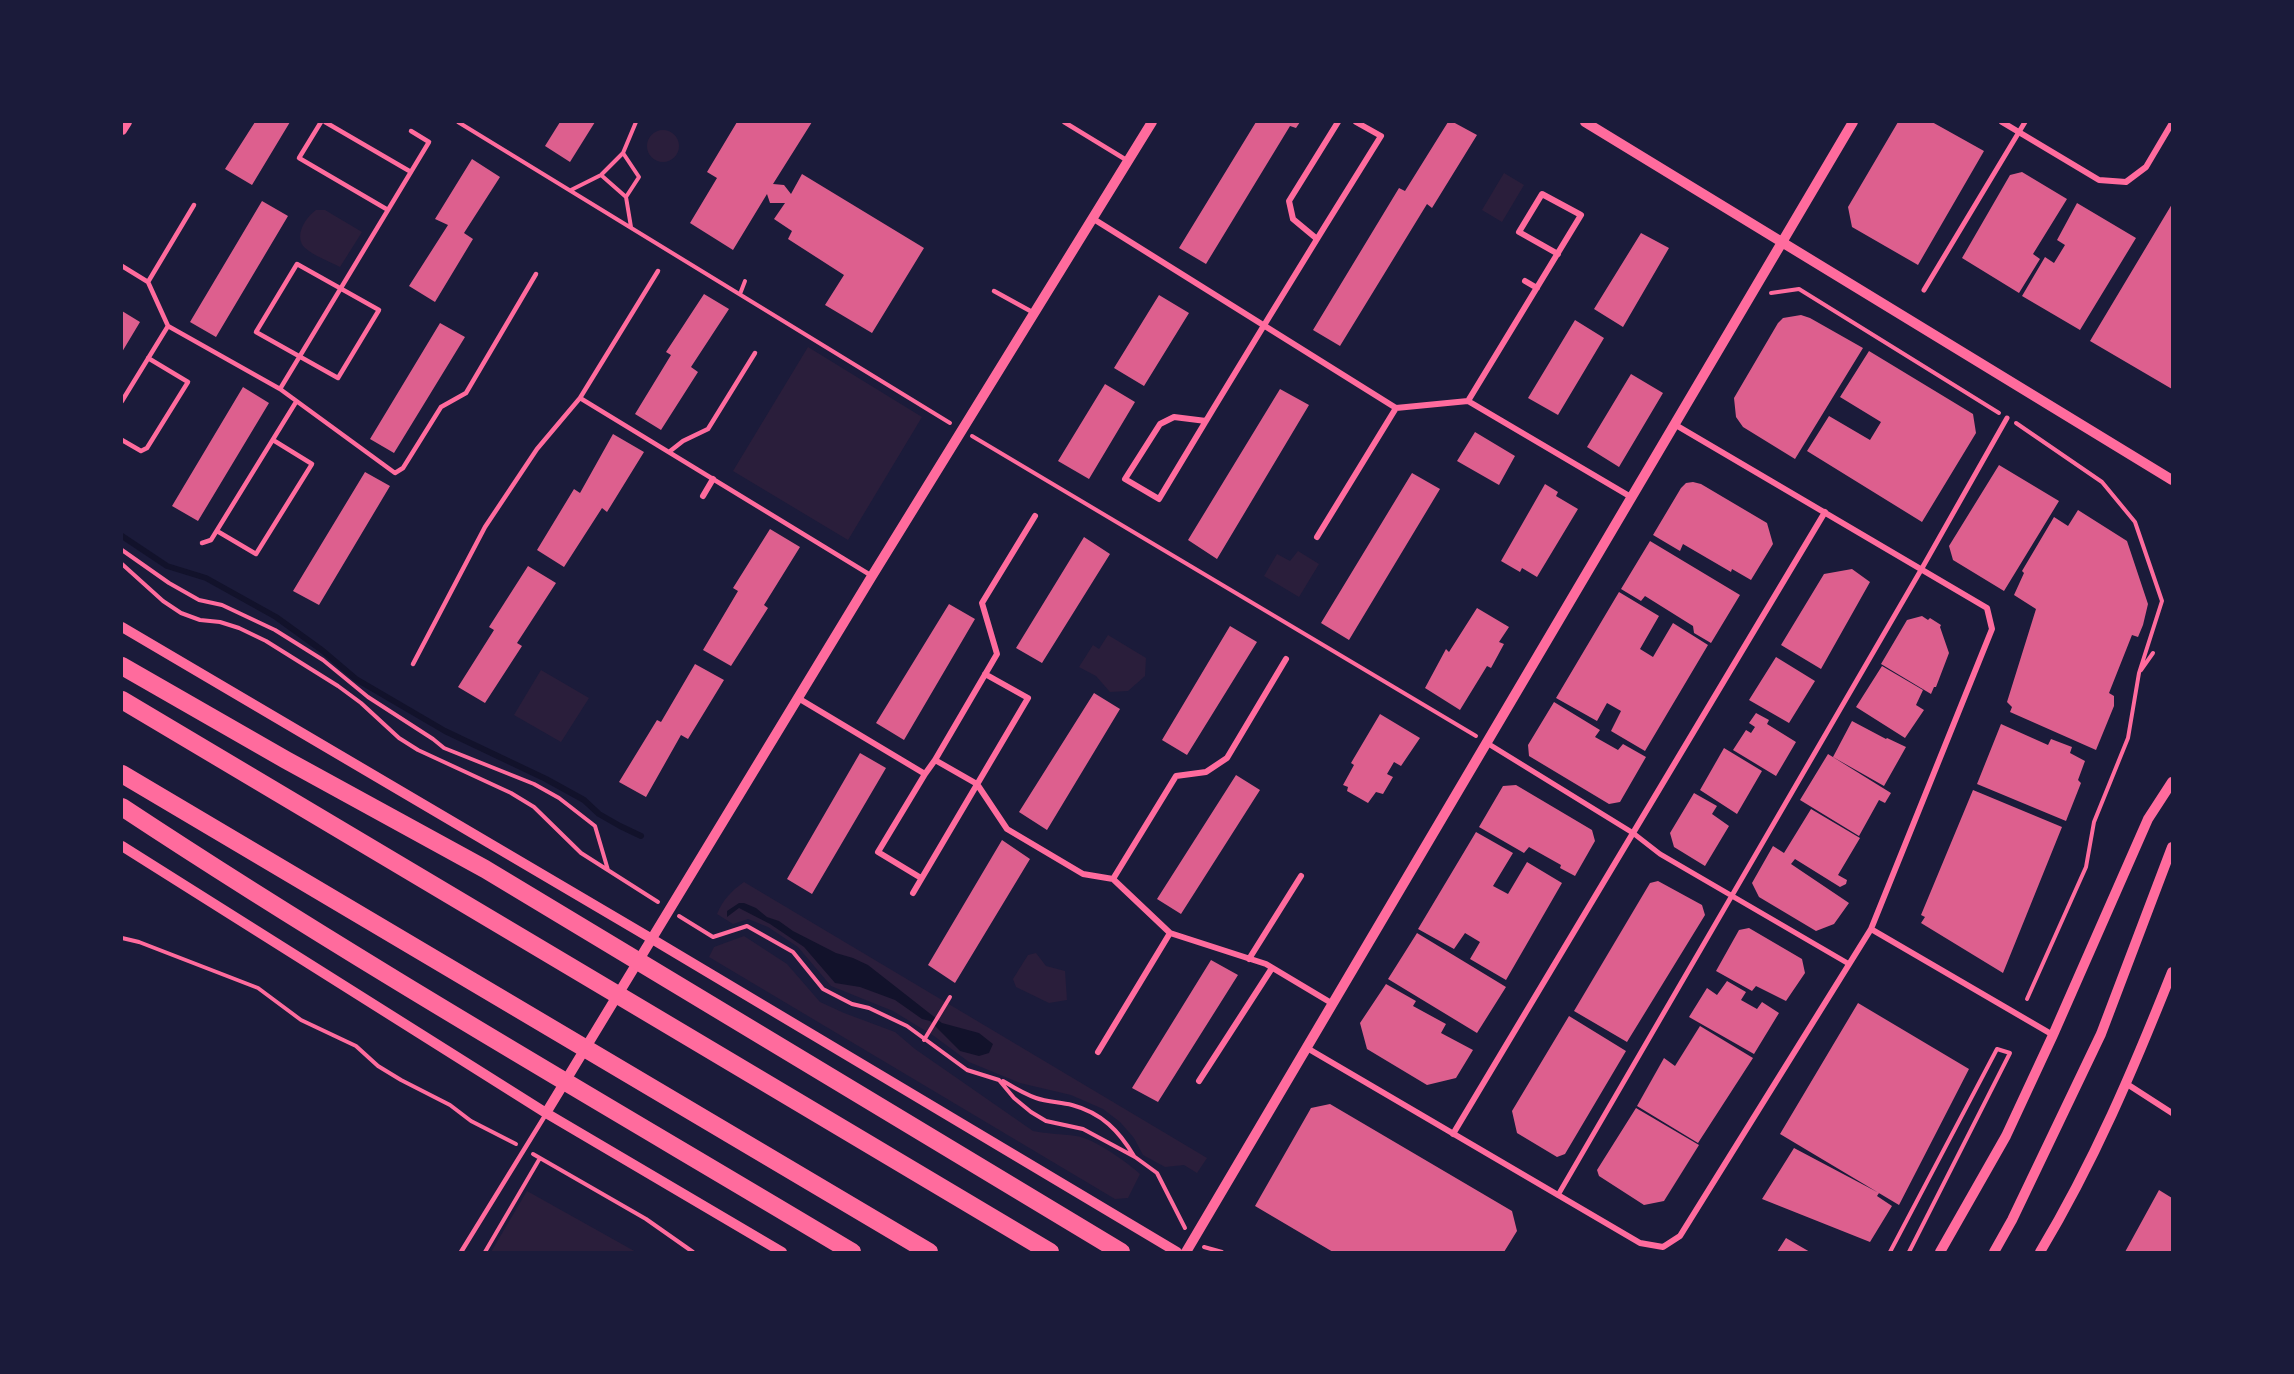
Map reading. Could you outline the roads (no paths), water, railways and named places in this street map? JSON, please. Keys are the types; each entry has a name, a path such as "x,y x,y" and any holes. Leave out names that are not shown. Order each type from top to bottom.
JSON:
{"highway":[{"path":"122,666 286,760 485,869 1121,1252"},
{"path":"122,700 1050,1252"},
{"path":"122,774 929,1252"},
{"path":"122,807 414,990 852,1252"}],"street":[{"path":"122,130 127,122"},
{"path":"546,1113 872,576 1152,122"},
{"path":"1317,239 1293,219 1289,201 1338,122"},
{"path":"1206,421 1174,417 1160,424 1125,479 1159,499 1206,421 1263,325 1381,136 1356,122"},
{"path":"1585,122 2172,480"},
{"path":"1186,1252 1852,122"},
{"path":"2002,122 2098,180 2126,182 2146,167 2172,123"},
{"path":"1923,290 2025,122"},
{"path":"1468,401 1558,254 1581,215 1542,194 1519,232 1558,254"},
{"path":"1092,218 1396,408 1468,401 1631,497"},
{"path":"1525,281 1537,288"},
{"path":"1317,537 1396,408"},
{"path":"1558,1195 1922,570 2007,417"},
{"path":"1307,1048 1640,1243 1663,1247 1680,1236 1870,929 1992,629 1987,608 1674,424"},
{"path":"704,496 713,479"},
{"path":"1453,1134 1825,512"},
{"path":"921,878 878,852 997,654 982,603 1035,516"},
{"path":"122,627 1177,1252"},
{"path":"1113,879 1176,776 1206,772 1227,758 1286,659"},
{"path":"913,893 1028,698 985,674"},
{"path":"798,698 925,774"},
{"path":"1487,743 1633,833 1660,854 1849,964"},
{"path":"935,760 977,784 1007,829 1083,874 1113,879 1170,933 1249,958 1272,968 1333,1004"},
{"path":"1940,1252 2006,1136 2148,819 2172,782"},
{"path":"122,846 546,1113 782,1252"},
{"path":"1994,1252 2012,1220 2101,1034 2172,847"},
{"path":"1249,958 1301,876"},
{"path":"1870,929 2053,1035"},
{"path":"1098,1052 1170,933"},
{"path":"1199,1081 1272,968"},
{"path":"2040,1252 2072,1199 2127,1084 2172,972"},
{"path":"2127,1084 2172,1113"}],"lane":[{"path":"388,210 299,158 323,122 411,172"},
{"path":"1064,122 1128,161"},
{"path":"280,389 429,142 411,131"},
{"path":"148,282 194,205"},
{"path":"297,264 341,288 379,310 338,378 256,333 297,264"},
{"path":"122,266 148,282 168,326 280,389 395,472 403,468 441,407 466,393 536,274"},
{"path":"413,664 485,527 537,448 580,398 658,271"},
{"path":"994,291 1034,313"},
{"path":"122,402 168,326"},
{"path":"669,452 683,441 708,429 755,353"},
{"path":"122,440 141,451 147,448 188,382 148,358"},
{"path":"580,398 872,576"},
{"path":"202,543 211,540 217,531 296,402"},
{"path":"217,531 256,554 312,464 273,441"},
{"path":"461,1252 546,1113"}],"waterway":[{"path":"122,536 167,566 206,578 276,617 323,651 356,679 445,731 546,779 584,800 599,814 641,836"}]}
